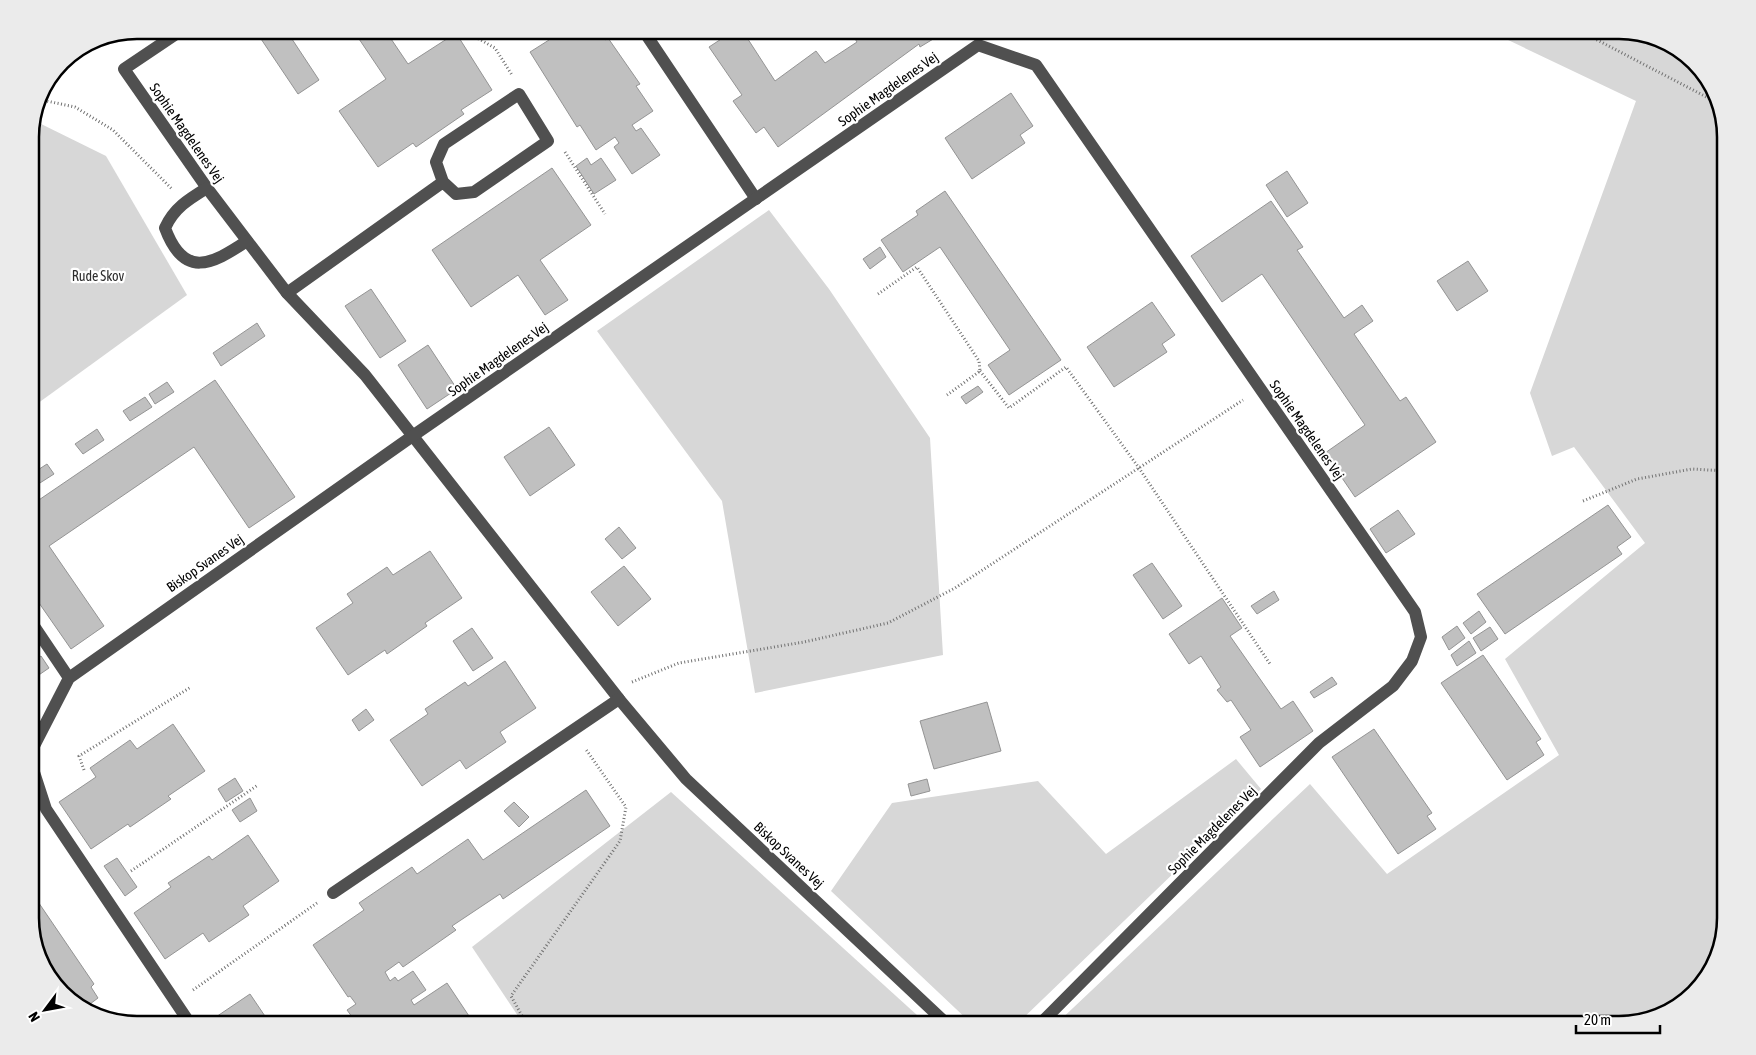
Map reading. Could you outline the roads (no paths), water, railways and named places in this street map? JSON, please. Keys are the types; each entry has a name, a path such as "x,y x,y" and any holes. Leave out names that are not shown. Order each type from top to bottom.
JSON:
{"street":[{"name":"Sophie Magdelenes Vej","path":"169,39 124,69 207,188 287,293 365,375 414,435 978,45 1036,65 1415,612 1422,636 1412,661 1393,686 1319,743 1048,1016"},
{"path":"649,39 756,199"},
{"path":"518,94 548,140 474,192 456,194 442,182 436,162 444,144 518,94"},
{"path":"287,293 442,182"},
{"path":"207,188 183,203 170,216 166,228 172,246 183,258 207,263 220,259 247,241"},
{"name":"Biskop Svanes Vej","path":"39,736 69,678 414,435 616,694 686,779 938,1016"},
{"path":"39,633 69,678"},
{"path":"333,893 573,730 616,694"},
{"name":"Biskop Svanes Vej","path":"39,787 46,809 185,1016"}],"park label":[{"name":"Rude Skov","path":"98,276"}]}
